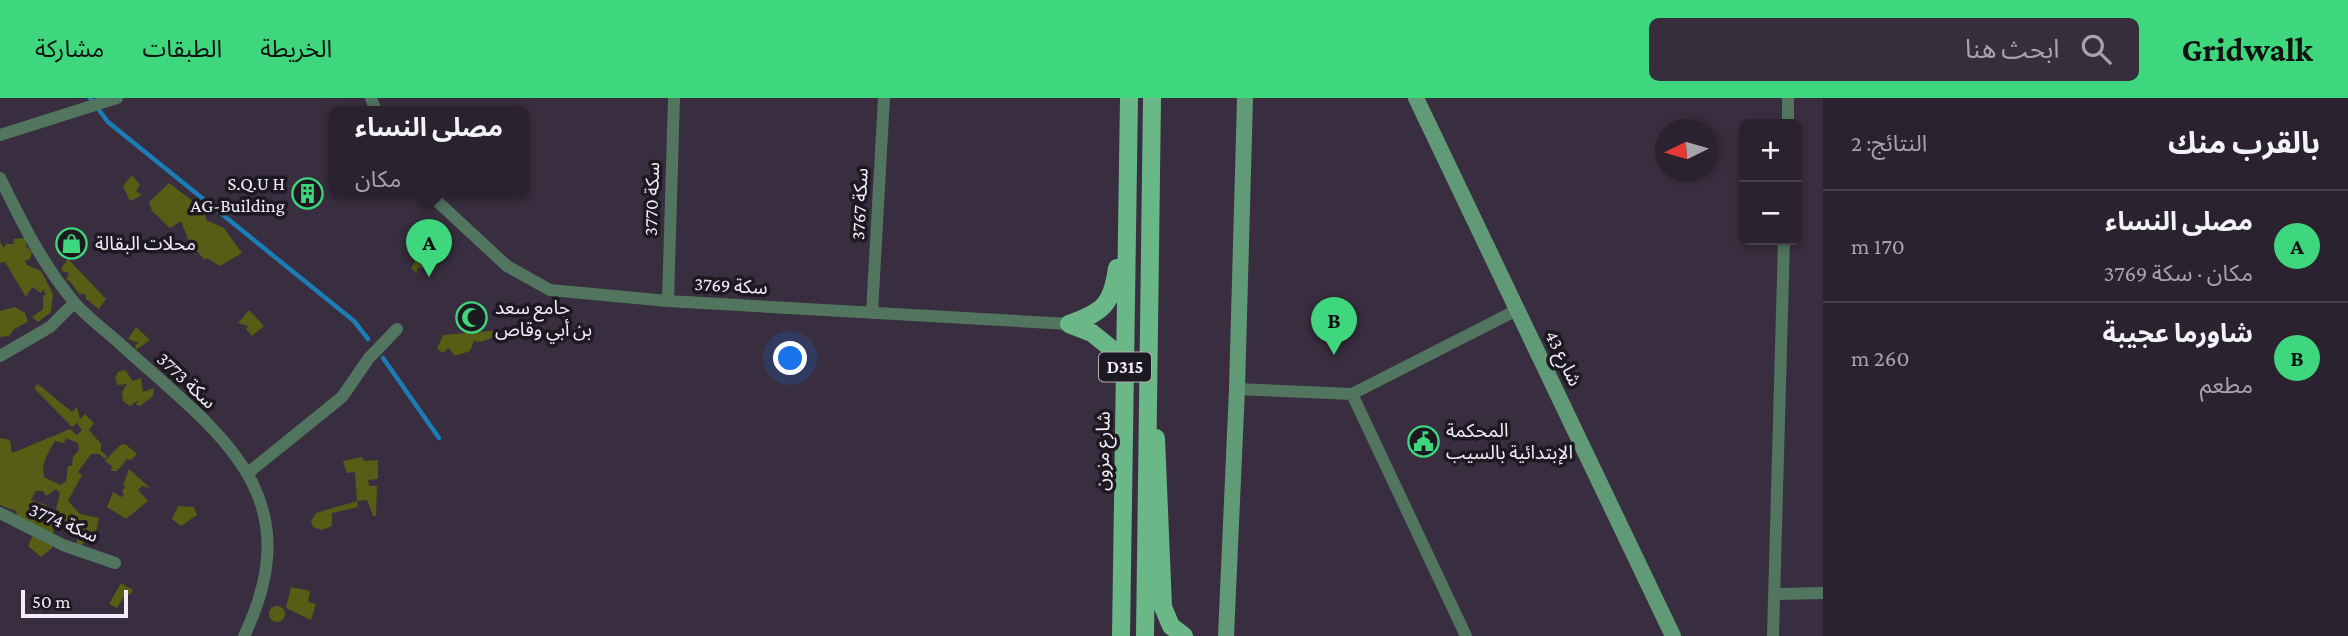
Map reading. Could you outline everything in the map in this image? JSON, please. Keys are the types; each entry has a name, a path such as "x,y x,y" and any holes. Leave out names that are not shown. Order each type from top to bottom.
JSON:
{"main road":[{"name":"شارع مزون","path":"1121,636 1129,98"},
{"name":"D315","path":"1145,636 1152,98"},
{"path":"1069,324 1096,315 1106,306 1115,288 1129,174"},
{"path":"1069,324 1092,333 1113,350 1122,521 1115,636"},
{"path":"1147,417 1156,437 1159,459 1163,607 1171,626 1184,636"}],"street":[{"path":"0,135 117,98"},
{"name":"سكة 3770","path":"668,301 674,98"},
{"name":"سكة 3767","path":"872,313 884,98"},
{"path":"1226,636 1237,389 1245,98"},
{"name":"شارع 43","path":"1416,98 1673,636"},
{"path":"1787,119 1788,98"},
{"name":"سكة 3773","path":"0,178 26,231 74,303 198,415 248,473 259,493 270,545 265,586 244,636"},
{"name":"سكة 3769","path":"432,197 507,266 550,290 668,301 1069,324"},
{"path":"1773,636 1784,245"},
{"path":"0,356 50,327 74,303"},
{"path":"1237,389 1352,394 1517,310"},
{"path":"248,473 335,404 369,358 397,329"},
{"path":"1352,394 1466,636"},
{"name":"سكة 3774","path":"1,519 115,564"},
{"path":"1775,594 1823,593"}],"green space":[{"path":"132,175 140,185 136,191 142,195 130,201 123,186"},
{"path":"169,183 205,210 206,220 224,228 242,253 220,266 207,258 205,260 190,244 181,221 170,228 152,211 149,202"},
{"path":"26,238 26,246 32,252 30,259 25,261 27,265 41,271 53,294 51,312 38,322 32,317 43,309 43,295 46,295 43,289 41,293 32,287 26,297 5,262 0,263 0,242 4,248 6,244 14,244 13,239"},
{"path":"411,244 437,266 417,268 417,273 411,268 415,262 408,251"},
{"path":"68,259 106,299 99,309 86,299 86,294 79,294 70,281 66,280 69,273 62,271 62,267"},
{"path":"15,307 25,313 28,322 14,329 9,336 0,337 0,311"},
{"path":"249,310 264,326 252,336 246,329 248,326 238,323"},
{"path":"136,327 150,340 136,350 135,345 139,343 128,339"},
{"path":"502,330 489,339 474,341 470,351 455,356 448,348 443,353 437,349 443,335"},
{"path":"125,370 133,381 141,378 143,392 154,388 153,396 140,406 136,405 138,400 130,406 123,401 122,392 127,384 118,385 115,378 118,372"},
{"path":"38,384 72,412 77,407 80,419 85,414 94,423 89,430 107,456 105,459 99,454 91,454 78,472 82,475 68,501 80,514 99,518 96,532 81,545 77,544 77,531 58,521 52,534 52,548 41,557 28,546 35,531 21,531 16,511 0,505 0,438 10,440 12,453 70,429 77,435 82,430 77,423 72,427 34,388","holes":["66,438 78,443 79,450 73,457 72,466 68,466 66,481 60,485 44,477 43,467 55,441 64,443","56,489 60,493 57,519 50,516 46,505 31,500 36,491 43,491 46,496"]},
{"path":"125,444 137,454 131,460 127,459 117,471 111,471 112,466 105,461 120,445"},
{"path":"362,457 364,461 378,460 378,479 368,480 369,486 377,486 376,516 373,516 367,500 357,501 355,472 347,473 343,461"},
{"path":"129,469 150,488 142,486 138,490 148,501 126,519 107,507 113,492 121,497 124,495 122,490 126,487 123,485"},
{"path":"357,501 358,507 332,513 332,526 322,530 313,527 311,521 316,513"},
{"path":"178,506 194,507 197,515 181,526 172,519"},
{"path":"121,583 133,590 130,595 126,593 117,608 109,604"},
{"path":"291,587 310,591 308,602 316,604 311,620 286,608"},
{"path":"277,606 285,614 277,622 269,614"}],"waterway":[{"path":"90,98 108,122 354,321 368,339"},
{"path":"383,358 439,438"}],"place":[{"name":"S.Q.U H AG-Building","path":"308,194"},
{"name":"محلات البقالة","path":"72,243"},
{"name":"مصلى النساء","path":"429,277"},
{"name":"جامع سعد بن أبي وقاص","path":"472,318"},
{"name":"شاورما عجيبة","path":"1334,355"},
{"name":"المحكمة الإبتدائية بالسيب","path":"1423,441"}]}
